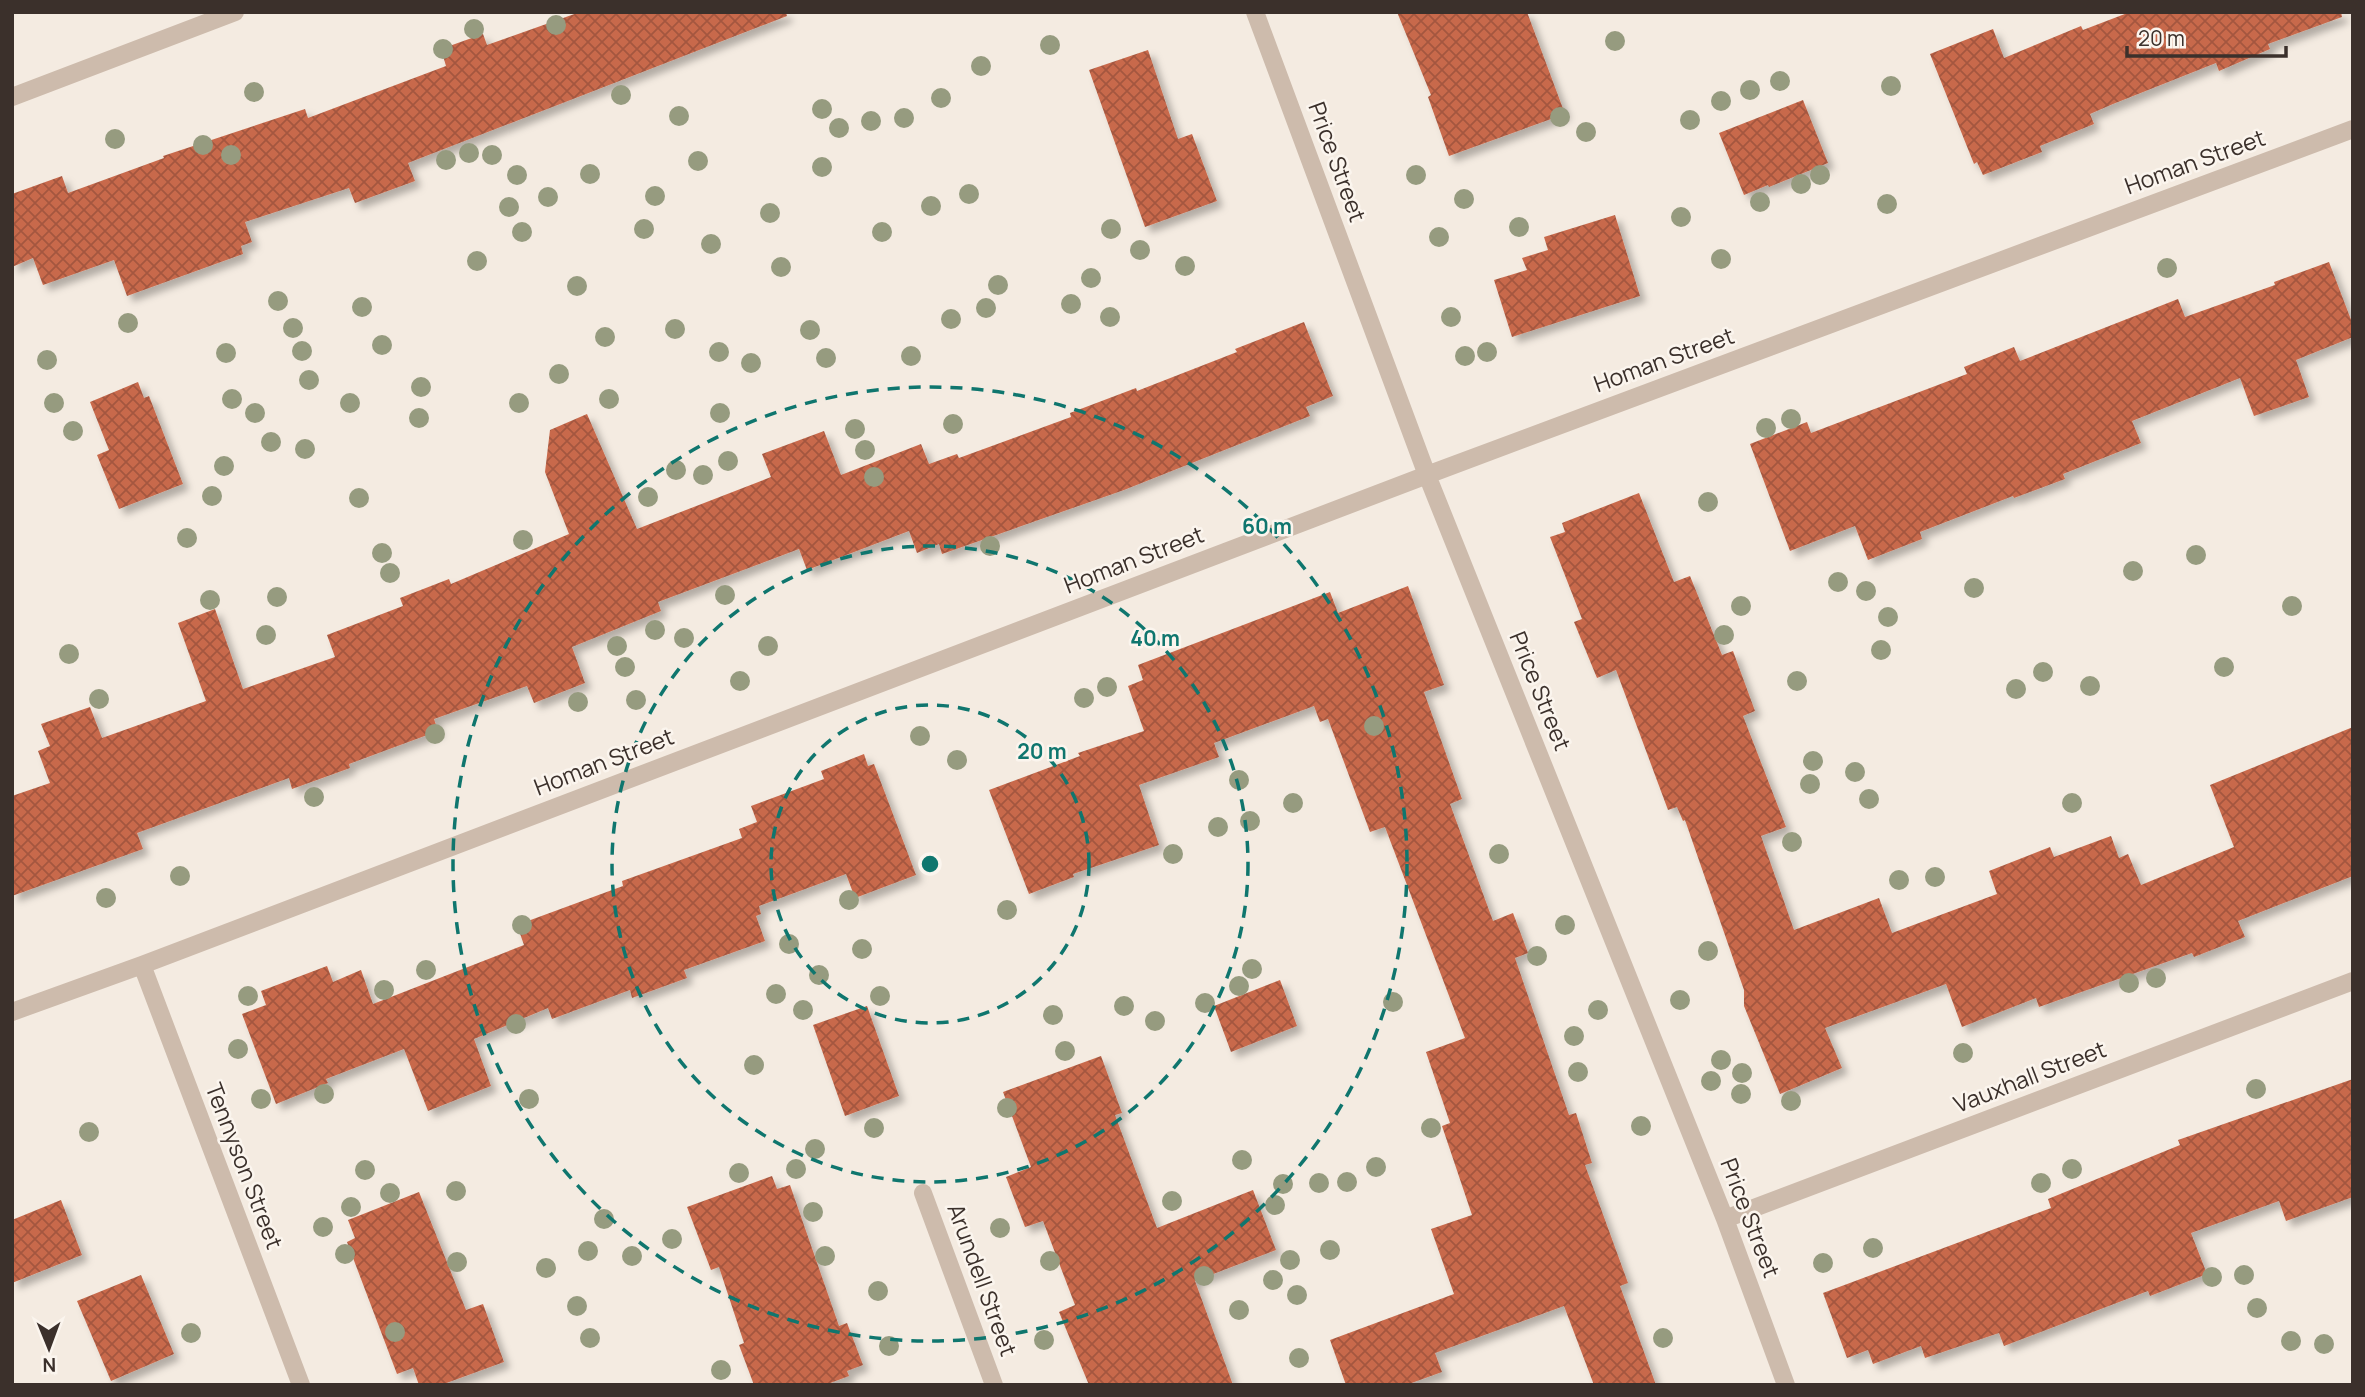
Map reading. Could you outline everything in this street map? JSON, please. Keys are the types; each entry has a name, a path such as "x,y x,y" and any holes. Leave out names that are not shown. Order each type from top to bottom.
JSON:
{"street":[{"path":"12,97 234,12"},
{"name":"Price Street","path":"1255,12 1427,475 1725,1219 1786,1385"},
{"name":"Homan Street","path":"12,1012 142,965 1427,475 2353,129"},
{"name":"Tennyson Street","path":"142,965 301,1385"},
{"name":"Vauxhall Street","path":"1725,1219 2353,981"},
{"name":"Arundell Street","path":"923,1193 994,1385"}],"building":[{"path":"580,12 786,12 787,16 408,163 415,181 355,203 349,188 245,222 252,242 241,246 243,254 127,296 114,260 43,285 33,258 12,267 12,194 62,176 68,193 164,158 163,156 305,109 308,118 446,66 441,49 483,34 487,45"},
{"path":"1397,12 1527,12 1565,114 1449,156 1428,97 1431,95"},
{"path":"2130,12 2341,12 2342,17 2268,44 2270,49 2219,71 2216,63 2090,114 2094,124 2040,146 2042,152 1983,175 1977,162 1974,164 1930,54 1993,29 2004,58 2081,26 2083,30"},
{"path":"1148,50 1178,139 1192,134 1217,201 1145,227 1089,70"},
{"path":"1803,100 1828,163 1744,195 1719,133"},
{"path":"1615,215 1640,296 1512,337 1494,280 1527,270 1522,258 1548,250 1544,237"},
{"path":"2329,262 2353,325 2353,337 2296,360 2309,397 2254,416 2240,378 2132,421 2141,443 2063,474 2065,479 1920,532 1922,539 1868,560 1855,526 1790,551 1750,444 1807,422 1811,433 1967,374 1964,367 2014,347 2020,361 2178,299 2185,317 2275,285 2274,282"},
{"path":"1304,322 1333,396 1306,407 1310,416 1124,490 942,554 939,544 917,553 909,531 807,570 799,549 658,602 661,611 572,647 585,683 534,703 527,686 434,719 438,731 349,764 350,768 292,789 289,778 137,833 143,849 12,896 12,796 50,783 38,751 50,746 41,724 90,707 102,738 206,701 178,623 215,609 243,689 335,657 327,635 403,606 400,598 449,579 451,584 569,534 545,472 550,430 587,414 637,529 771,477 762,454 824,431 841,475 921,444 929,464 957,454 959,458 1071,417 1070,413 1136,388 1137,391 1237,352 1235,349"},
{"path":"138,382 144,398 149,396 183,484 119,509 97,455 109,450 90,402"},
{"path":"1639,493 1674,582 1690,576 1722,655 1733,651 1755,711 1743,716 1786,827 1761,836 1794,930 1879,898 1892,933 1997,894 1989,871 2050,847 2054,857 2111,836 2119,858 2128,854 2141,885 2234,847 2210,785 2353,727 2353,876 2238,921 2245,937 2194,957 2192,953 2039,1007 2036,998 1962,1027 1946,984 1825,1028 1842,1068 1780,1094 1744,1006 1744,990 1685,820 1683,821 1677,807 1668,810 1616,670 1597,678 1574,622 1582,619 1550,537 1565,532 1562,523"},
{"path":"1408,586 1444,685 1424,692 1462,799 1450,804 1493,921 1513,913 1528,953 1515,958 1569,1115 1576,1113 1592,1163 1585,1165 1628,1283 1620,1286 1656,1385 1594,1385 1564,1306 1435,1353 1442,1372 1406,1385 1346,1385 1330,1340 1454,1294 1431,1229 1472,1215 1442,1126 1450,1123 1426,1052 1465,1038 1385,827 1370,832 1328,719 1320,722 1314,706 1214,743 1219,757 1139,785 1159,845 1073,874 1074,877 1029,894 989,790 1080,756 1078,753 1144,731 1128,686 1143,680 1138,665 1330,592 1338,613"},
{"path":"864,754 868,766 874,764 916,875 855,898 846,874 759,906 761,914 756,916 765,941 684,970 687,978 632,998 630,990 552,1019 548,1008 474,1039 491,1086 428,1111 404,1049 326,1079 328,1083 276,1104 242,1014 266,1005 261,991 327,966 333,982 361,970 373,1004 524,945 517,925 623,886 622,881 742,838 739,829 757,822 751,806 824,779 821,771"},
{"path":"1280,980 1297,1026 1231,1052 1214,1006"},
{"path":"867,1006 899,1096 845,1116 813,1025"},
{"path":"1101,1056 1122,1113 1115,1115 1157,1228 1253,1190 1276,1250 1195,1281 1233,1385 1089,1385 1059,1312 1075,1305 1043,1221 1025,1227 1006,1177 1031,1167 1003,1092"},
{"path":"2353,1079 2353,1197 2286,1221 2279,1201 2191,1233 2207,1274 2150,1296 2148,1291 2004,1346 1999,1333 1925,1358 1921,1346 1873,1364 1868,1350 1847,1358 1823,1293 2051,1208 2048,1199 2180,1145 2178,1140"},
{"path":"772,1176 777,1189 790,1185 839,1326 847,1323 863,1365 847,1371 849,1376 825,1385 754,1385 739,1345 744,1343 719,1267 711,1270 687,1207"},
{"path":"419,1192 466,1310 483,1304 504,1362 441,1385 419,1385 413,1368 397,1374 347,1242 355,1238 348,1220"},
{"path":"61,1200 82,1255 12,1283 12,1220"},
{"path":"141,1275 174,1354 111,1381 77,1301"}]}
